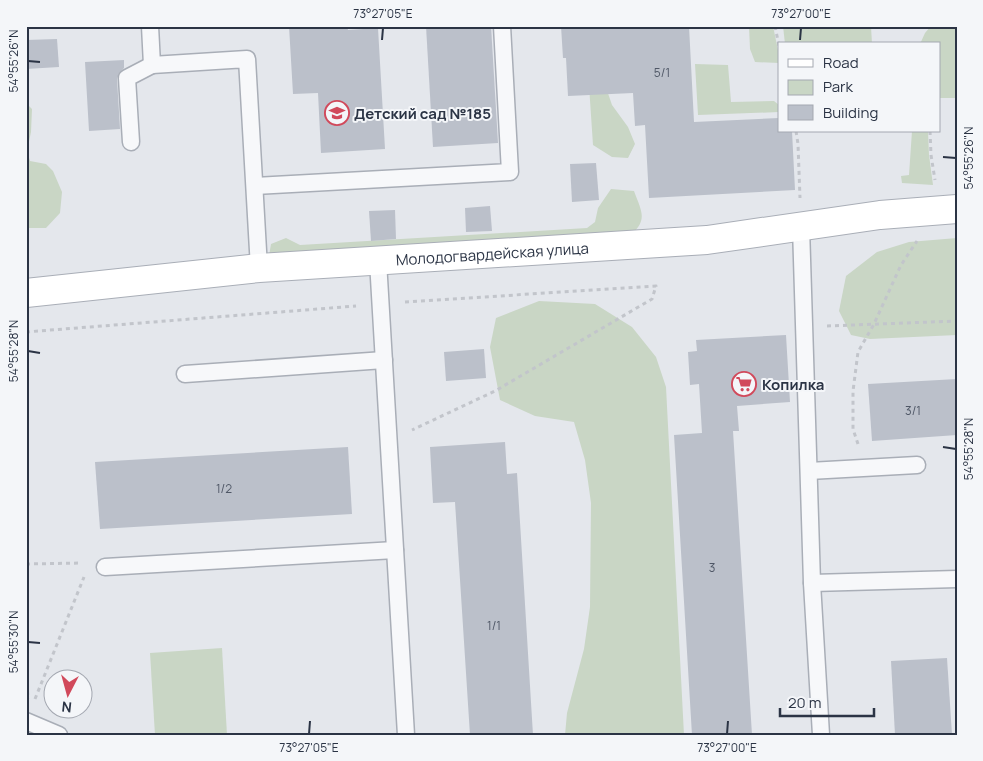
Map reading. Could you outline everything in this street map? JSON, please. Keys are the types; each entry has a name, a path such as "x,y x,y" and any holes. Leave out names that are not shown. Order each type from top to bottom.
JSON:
{"street":[{"name":"Молодогвардейская улица","path":"26,293 259,268 707,240 880,215 948,210"}],"lane":[{"path":"150,26 152,65"},
{"path":"254,186 510,172 502,26"},
{"path":"131,142 127,78 152,65 247,59 259,268"},
{"path":"801,227 812,583 821,735"},
{"path":"378,261 406,735"},
{"path":"185,374 384,360"},
{"path":"809,471 917,465"},
{"path":"97,565 395,550"},
{"path":"812,583 957,579"},
{"path":"27,719 59,735"}],"path":[{"path":"775,26 778,42"},
{"path":"796,132 801,227"},
{"path":"895,466 859,446 853,429 853,391 858,352 874,324 901,265 948,210 931,155 930,132"},
{"path":"26,332 381,304 656,286 652,299 495,391 389,441"},
{"path":"804,326 957,321"},
{"path":"26,564 97,565 27,719"},
{"path":"26,667 27,719"}],"green space":[{"path":"585,26 612,105 628,127 635,144 628,158 612,157 593,145"},
{"path":"749,26 773,26 778,50 778,63 755,62 750,49"},
{"path":"783,26 871,26 872,42 785,42"},
{"path":"931,26 957,27 957,98 940,98 940,42 921,42"},
{"path":"695,64 728,65 731,102 774,101 778,104 778,112 698,115"},
{"path":"26,103 32,109 31,132 27,151 30,161 46,164 53,171 62,192 60,213 46,228 26,228"},
{"path":"912,132 928,132 933,185 902,183 901,176 909,175"},
{"path":"611,189 634,191 640,206 641,222 627,239 269,256 271,244 286,238 300,245 587,228 595,222 598,208"},
{"path":"957,238 957,335 870,339 851,335 839,311 846,276 877,252 909,242"},
{"path":"539,301 595,304 632,327 656,357 666,387 684,735 565,735 567,713 584,649 590,607 591,503 585,460 574,422 535,416 500,400 490,347 496,318"},
{"path":"222,648 227,735 155,735 150,653"}],"building":[{"path":"289,26 347,26 348,30 378,28 385,149 321,153 318,93 293,94"},
{"path":"426,26 491,26 498,143 433,147"},
{"path":"561,26 689,26 694,122 778,118 778,132 792,132 795,190 649,198 645,125 635,126 633,93 568,96 566,58 563,58"},
{"path":"57,39 59,67 26,69 26,40"},
{"path":"124,60 124,68 119,73 117,79 120,129 89,131 85,62"},
{"path":"596,163 599,200 572,202 570,164"},
{"path":"490,206 492,231 466,232 465,208"},
{"path":"395,210 396,239 371,241 369,211"},
{"path":"786,335 790,402 737,406 739,431 733,431 752,735 692,735 674,435 702,433 699,384 690,385 688,352 697,351 696,340"},
{"path":"484,349 486,378 446,381 444,352"},
{"path":"957,379 957,435 872,441 868,384"},
{"path":"505,442 507,474 517,473 533,735 470,735 455,502 433,503 430,447"},
{"path":"348,447 352,514 100,529 95,462"},
{"path":"947,658 952,735 895,735 891,661"}],"place":[{"name":"Детский сад №185","path":"337,113"},
{"name":"Копилка","path":"744,384"}]}
